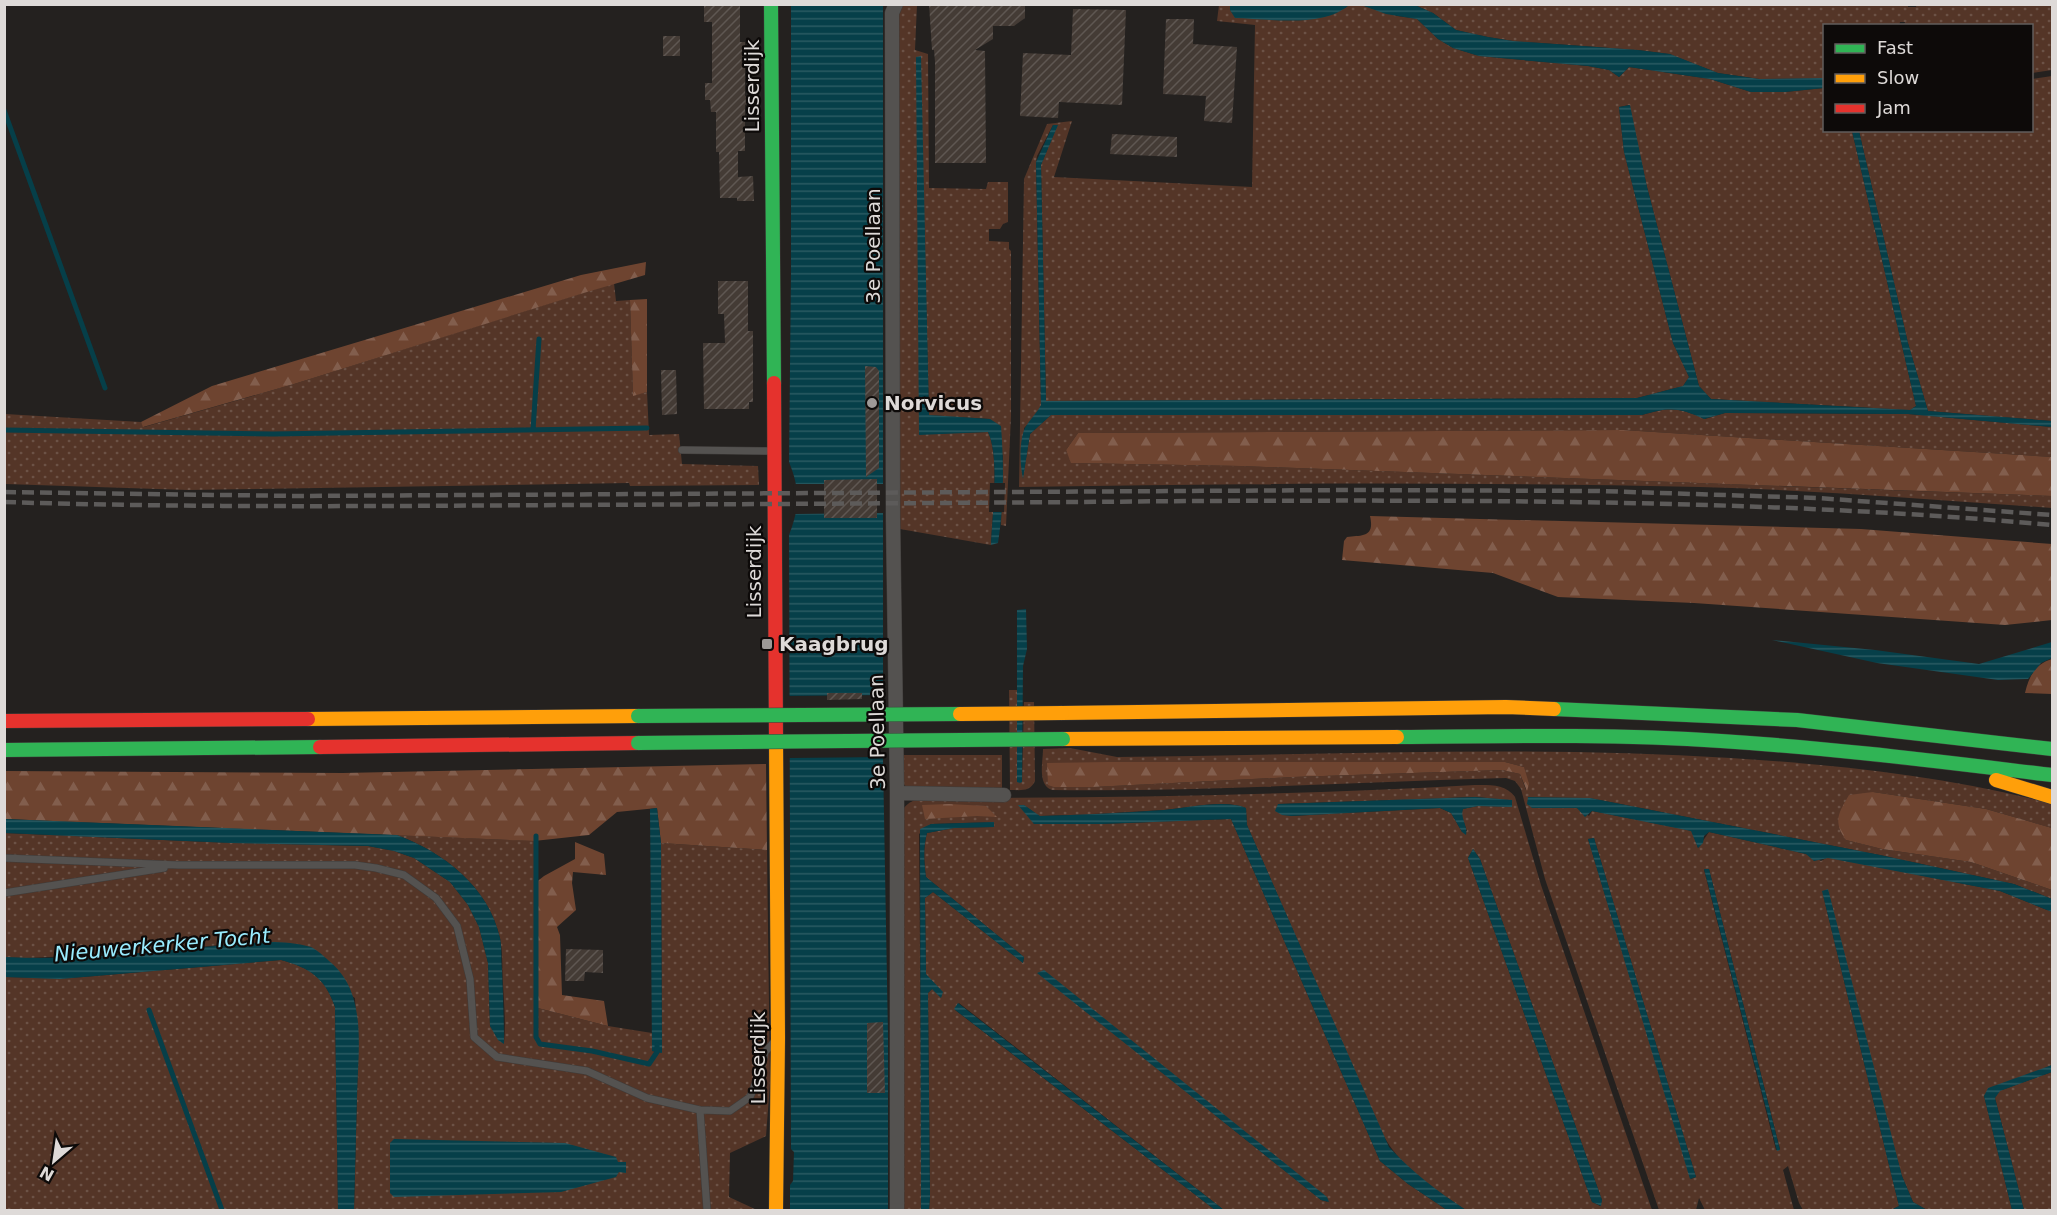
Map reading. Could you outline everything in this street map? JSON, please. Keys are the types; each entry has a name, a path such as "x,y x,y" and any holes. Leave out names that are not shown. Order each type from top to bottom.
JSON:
{"main road":[{"name":"Lisserdijk","path":"771,4 778,1038 776,1210"},
{"path":"4,721 1506,707 1797,720 2052,749"},
{"path":"4,750 1063,739 1620,736 1731,742 1930,760 2052,775"},
{"path":"1983,740 2052,737"},
{"path":"1930,760 2052,797"}],"street":[{"name":"3e Poellaan","path":"896,4 891,13 893,518 897,793 897,1210"},
{"path":"897,793 1004,795"}],"lane":[{"path":"682,450 774,451"},
{"path":"4,858 178,865 355,866 376,868 404,876 436,898 457,926 470,979 474,1037 497,1057 587,1071 647,1098 700,1110 730,1111 750,1097 760,1073 765,1052 778,1038"},
{"path":"4,893 178,865"},
{"path":"700,1110 707,1210"}],"shaded area":[{"path":"1908,4 1908,7 1916,7 1917,4 2052,5 2052,70 2033,73 2033,24 1904,24 1905,22 1900,22 1899,24 1823,24 1823,78 1760,79 1718,73 1669,54 1488,37 1456,30 1433,13 1417,6 1400,5"},
{"path":"903,5 917,5 915,50 928,54 929,188 986,189 988,182 1008,182 1008,222 1000,229 989,229 989,241 1009,242 1011,251 1011,416 1006,526 1001,525 1003,456 990,419 929,415 920,57 919,434 988,432 994,456 991,545 900,529 896,25 898,13"},
{"path":"1219,5 1230,5 1230,10 1236,18 1306,19 1349,5 1364,5 1397,16 1417,19 1438,39 1453,48 1479,56 1588,66 1609,70 1619,77 1629,67 1710,79 1751,92 1785,92 1823,88 1823,132 1852,132 1916,406 1910,410 1711,399 1699,386 1647,187 1629,105 1619,107 1624,152 1673,343 1689,377 1683,386 1637,398 1046,401 1041,165 1057,126 1053,125 1036,162 1041,406 1024,428 1023,477 1030,434 1051,415 1642,415 1680,410 1705,419 1725,413 1908,414 2052,427 2052,457 1623,430 1078,433 1066,450 1072,463 1241,466 2051,496 2052,508 1832,493 1700,487 1360,484 1019,487 1024,179 1047,124 1072,121 1054,177 1252,187 1255,25 1217,21"},
{"path":"2052,76 2052,421 1928,411 1908,343 1859,132 2033,132 2033,79"},
{"path":"614,283 616,301 630,300 633,395 647,392 649,435 679,434 682,464 758,466 759,485 630,486 629,483 188,490 5,484 5,414 141,422 144,427 294,384"},
{"path":"1009,690 1018,690 1017,782 1022,782 1024,702 1034,702 1035,781 1025,790 1010,790"},
{"path":"1070,748 1117,757 1500,751 1731,758 1893,773 1973,786 2052,804 2052,828 1986,809 1873,792 1846,840 1882,849 1971,862 2052,890 2052,899 2014,884 1590,798 1532,808 1577,808 1589,816 1592,811 1684,829 1692,831 1698,848 1709,832 1806,854 1821,861 1828,857 2000,891 2052,912 2052,1065 1984,1096 2012,1210 1927,1210 1913,1202 1902,1176 1822,891 1899,1206 1891,1210 1803,1210 1788,1166 1783,1170 1794,1210 1705,1210 1699,1198 1696,1210 1659,1210 1545,879 1521,789 1515,781 1506,778 1222,788 1052,790 1044,783 1043,749","holes":["1109,762 1505,762 1524,767 1526,790 1520,774 1502,770 1054,787","1594,838 1696,1177 1691,1179 1588,839","1709,869 1780,1149 1776,1150 1704,870"]},
{"path":"902,755 1002,755 1002,789 908,788 903,784"},
{"path":"1475,785 1502,787 1515,797 1541,885 1652,1210 1466,1210 1430,1186 1408,1167 1382,1133 1247,825 1246,808 1217,804 1164,810 1039,816 1024,805 1034,824 1231,819 1380,1161 1408,1184 1447,1210 1224,1210 959,1003 955,1010 1215,1210 929,1210 928,993 932,989 926,974 925,898 933,892 1023,963 1024,957 926,877 924,855 926,839 927,833 954,828 994,827 993,822 931,824 919,834 922,1193 921,1210 903,1210 903,810 908,804 915,800 930,798 1203,795","holes":["1475,797 1511,800 1512,807 1478,806 1463,809 1461,814 1467,831 1462,832 1451,813 1440,808 1292,816 1278,804","1473,849 1480,859 1602,1200 1600,1206 1592,1202 1468,858","1038,973 1328,1202 1321,1200"]},
{"path":"4,833 231,843 368,846 414,858 450,882 468,905 479,927 488,963 490,1026 504,1043 505,1014 501,943 486,903 475,887 447,862 431,851 397,835 534,841 534,1007 608,1026 652,1033 652,1051 662,1053 661,843 767,850 770,1084 766,1136 730,1153 729,1197 757,1210 354,1210 358,1061 355,998 270,942 141,953 5,957","holes":["618,1162 390,1193 391,1170"]},
{"path":"281,960 301,967 316,976 327,989 335,1007 338,1210 5,1210 5,977 60,979"},
{"path":"2052,1072 2052,1210 2024,1210 1995,1098 1999,1091"}],"green space":[{"path":"646,262 645,275 294,384 143,427 141,422 212,386 581,275"},
{"path":"647,299 647,392 633,396 630,300"},
{"path":"1623,430 2052,457 2052,496 1241,466 1071,463 1066,450 1078,433"},
{"path":"1370,516 1861,529 2052,544 2052,620 2005,625 1694,603 1558,597 1493,573 1342,560 1344,541 1347,537 1369,532"},
{"path":"2052,659 2052,694 2025,693 2037,667"},
{"path":"1505,762 1524,767 1529,784 1527,791 1520,774 1502,770 1093,787 1048,785 1047,763"},
{"path":"766,764 767,850 661,843 657,808 617,812 589,835 534,841 5,819 4,771 343,773"},
{"path":"1873,792 1986,809 2052,828 2052,890 1971,862 1882,849 1846,840 1838,822 1845,802 1849,795"},
{"path":"922,805 986,806 997,817 925,819"},
{"path":"575,842 604,854 606,875 573,872 572,883 576,910 557,927 560,935 562,995 604,1001 608,1026 534,1007 534,884 575,859"}],"water":[{"path":"1230,4 1349,5 1325,17 1280,20 1235,18 1230,10"},
{"path":"1364,4 1417,6 1433,13 1456,30 1513,41 1670,54 1718,73 1759,79 1823,78 1823,88 1785,92 1751,92 1710,79 1629,67 1619,77 1609,70 1588,66 1479,56 1453,48 1438,39 1417,19 1386,14 1364,6"},
{"path":"791,5 883,5 883,760 888,1035 888,1210 790,1210 794,1152 791,1149 789,535 797,507 797,490 789,462"},
{"path":"921,56 929,415 990,419 1001,426 1003,470 1001,514 998,543 991,545 994,456 988,432 919,435 916,57"},
{"path":"1630,105 1647,187 1699,386 1711,399 1910,410 1916,406 1852,132 1859,132 1908,343 1928,411 2052,421 2052,427 1908,414 1725,413 1704,419 1680,410 1642,415 1051,415 1030,434 1023,479 1020,454 1022,436 1041,405 1036,162 1053,125 1058,125 1041,165 1046,401 1637,398 1683,386 1689,377 1673,343 1624,152 1619,107"},
{"path":"1026,609 1027,649 1023,666 1022,782 1020,783 1017,782 1017,610"},
{"path":"1772,640 1875,650 1979,664 2052,642 2052,658 2041,663 2028,679 1998,680 1877,663"},
{"path":"1475,797 1512,800 1512,807 1478,806 1463,809 1466,835 1451,813 1440,808 1291,816 1275,811 1278,804"},
{"path":"1528,797 1590,798 2014,884 2052,899 2052,912 2000,891 1828,858 1814,861 1806,854 1709,832 1704,836 1703,843 1698,848 1691,831 1592,811 1585,817 1577,808 1532,808 1527,804"},
{"path":"1217,804 1246,808 1247,825 1389,1147 1425,1181 1466,1210 1447,1210 1408,1184 1380,1161 1231,819 1034,824 1018,805 1024,805 1040,816 1164,810"},
{"path":"657,808 661,843 662,1053 652,1051 650,809"},
{"path":"5,819 397,835 414,842 431,851 462,874 475,887 494,920 501,946 504,1044 498,1040 490,1026 488,963 479,927 468,905 450,882 414,858 368,846 231,843 5,833"},
{"path":"994,822 994,827 954,828 927,833 924,855 926,877 1024,957 1023,963 933,892 925,898 926,974 943,992 941,998 932,989 928,993 930,1197 929,1210 921,1210 920,829 931,824"},
{"path":"1594,838 1696,1177 1690,1179 1588,839"},
{"path":"1473,849 1480,859 1602,1200 1601,1206 1592,1202 1468,858"},
{"path":"1704,869 1709,869 1780,1150 1777,1151"},
{"path":"1828,889 1902,1176 1913,1202 1927,1210 1891,1210 1899,1206 1822,891"},
{"path":"270,942 301,945 318,951 341,974 350,989 355,1005 359,1041 354,1210 338,1210 335,1007 321,981 308,971 281,960 60,979 5,977 5,957 104,956"},
{"path":"1044,970 1327,1197 1329,1202 1321,1200 1037,973"},
{"path":"958,1003 1224,1210 1215,1210 954,1009"},
{"path":"2052,1065 2052,1072 2000,1091 1995,1098 2024,1210 2012,1210 1984,1096 1988,1088"},
{"path":"394,1139 565,1143 616,1157 618,1162 626,1162 626,1173 619,1172 616,1177 561,1192 394,1197 390,1193 390,1143"}],"pier":[{"path":"990,483 1005,483 1004,512 989,512"},
{"path":"793,484 886,484 886,513 794,514"},
{"path":"886,695 886,757 787,758 787,696"}],"building":[{"path":"704,4 740,4 740,42 745,42 745,96 754,100 745,105 745,151 738,151 738,177 753,176 754,201 720,198 719,152 716,152 716,112 711,112 710,100 705,100 705,83 712,83 712,22 704,22"},
{"path":"929,4 1025,4 1025,18 1014,26 993,26 993,39 975,50 985,51 986,163 935,163 935,62"},
{"path":"1073,9 1126,10 1122,105 1059,102 1058,118 1020,116 1023,53 1071,55"},
{"path":"1166,19 1194,19 1193,44 1237,47 1232,123 1204,121 1206,96 1163,94"},
{"path":"663,36 680,36 680,56 663,56"},
{"path":"1112,134 1177,137 1177,157 1110,154"},
{"path":"718,281 748,281 748,331 753,331 753,402 749,402 749,409 704,409 703,343 725,343 724,314 718,314"},
{"name":"Norvicus","path":"865,366 876,367 879,371 879,468 866,477"},
{"path":"661,370 676,370 677,414 662,415"},
{"path":"877,479 877,518 824,518 824,480"},
{"path":"827,693 862,693 862,699 827,700"},
{"path":"566,949 603,950 603,973 585,972 584,981 565,981"},
{"path":"883,1022 885,1093 867,1093 867,1023"}],"waterway":[{"path":"4,110 105,388"},
{"path":"533,430 539,339"},
{"path":"4,430 273,434 647,428"},
{"path":"536,836 536,1037 540,1044 592,1051 649,1064 657,1052 657,1045"},
{"path":"149,1010 222,1210"}],"railway":[{"path":"4,492 296,496 1358,490 1599,491 1818,498 2052,515"},
{"path":"4,502 288,506 1513,501 1837,510 2052,525"}],"traffic: fast":[{"path":"771,4 774,383"},
{"path":"1554,709 1797,720 2052,749"},
{"path":"638,716 960,714"},
{"path":"1397,737 1600,736 1721,741 1846,751 2052,775"},
{"path":"638,743 1063,739"},
{"path":"4,750 320,747"}],"traffic: slow":[{"path":"1062,713 1506,707 1554,709"},
{"path":"960,714 1062,713"},
{"path":"308,719 638,716"},
{"path":"1063,739 1397,737"},
{"path":"776,738 778,1038 776,1210"},
{"path":"1996,780 2052,797"}],"traffic: jam":[{"path":"774,383 776,738"},
{"path":"4,721 308,719"},
{"path":"320,747 638,743"}],"place":[{"name":"Norvicus","path":"872,403"},
{"name":"Kaagbrug","path":"767,644"}],"water label":[{"name":"Nieuwerkerker Tocht","path":"162,945"}]}
